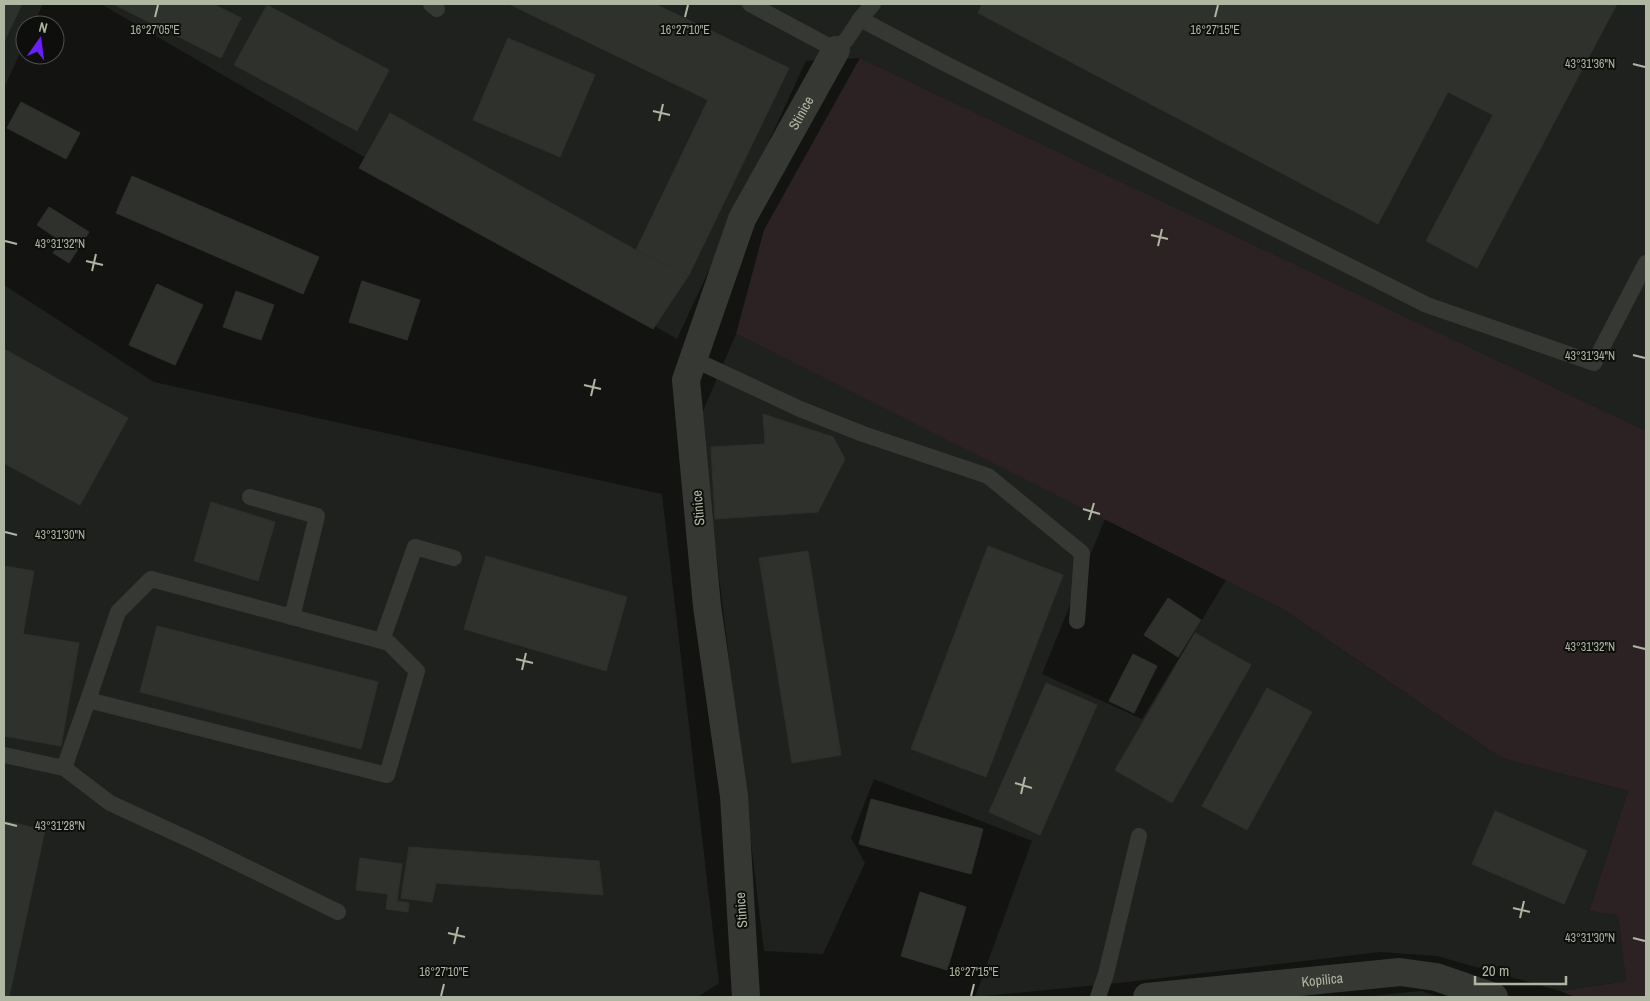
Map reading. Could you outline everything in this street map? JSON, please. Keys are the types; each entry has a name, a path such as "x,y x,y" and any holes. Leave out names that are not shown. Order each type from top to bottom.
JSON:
{"street":[{"name":"Stinice","path":"746,997 734,796 707,606 686,380 742,219 836,50"},
{"name":"Kopilica","path":"1162,996 1400,972 1436,977 1494,997"}],"lane":[{"path":"750,4 836,50 847,39 873,4"},
{"path":"860,19 940,61 1427,304 1594,363 1646,263"},
{"path":"693,359 800,409 845,427 988,476 1082,553 1078,621"},
{"path":"250,497 317,516 292,617"},
{"path":"382,640 415,547 454,558"},
{"path":"64,768 118,612 151,579 382,640 390,643 418,671 388,775 88,700"},
{"path":"4,755 64,768 110,803 338,912"},
{"path":"1098,997 1106,974 1139,836"}],"shaded area":[{"path":"4,4 43,4 38,15 15,15 15,64 4,88"},
{"path":"101,4 1646,4 1646,431 860,58 806,61 677,339"},
{"path":"860,58 1646,431 1646,997 1575,997 1560,991 1626,981 1618,915 1589,911 1628,791 1501,758 1281,608 736,334 764,230"},
{"path":"4,285 154,382 662,494 719,983 698,997 4,997"},
{"path":"736,334 1105,519 1042,674 1142,719 1226,580 1281,608 1501,758 1628,791 1589,911 1618,915 1626,981 1560,991 1437,956 1380,952 1128,982 975,997 1032,841 874,779 851,838 865,863 823,954 764,951 700,418"},
{"path":"1421,991 1440,997 1360,997"}],"building":[{"path":"4,4 22,4 17,15 15,15 4,42"},
{"path":"113,4 213,4 241,18 221,58"},
{"path":"509,4 655,4 789,68 689,275 636,250 708,100"},
{"path":"982,4 1617,4 1477,268 1426,241 1493,115 1448,92 1378,224 978,13"},
{"path":"267,5 389,70 357,131 234,65"},
{"path":"508,38 595,75 560,157 473,120"},
{"path":"21,102 80,133 66,159 7,128"},
{"path":"390,113 636,250 689,275 653,329 359,168"},
{"path":"132,176 319,257 303,294 116,213"},
{"path":"49,207 89,232 69,263 53,253 61,241 37,225"},
{"path":"362,281 420,300 407,340 349,322"},
{"path":"157,284 203,305 175,365 129,345"},
{"path":"236,291 274,305 261,340 223,327"},
{"path":"4,349 128,418 80,505 4,463"},
{"path":"763,414 833,437 845,459 818,512 715,519 711,447 765,444"},
{"path":"211,502 275,522 258,581 194,561"},
{"path":"988,546 1063,575 986,777 911,749"},
{"path":"808,551 841,755 792,763 759,558"},
{"path":"486,556 627,597 606,671 464,629"},
{"path":"4,566 34,571 23,634 79,643 61,746 4,736"},
{"path":"1168,598 1201,620 1178,657 1144,635"},
{"path":"157,626 378,682 361,749 140,692"},
{"path":"1195,633 1251,665 1172,803 1115,770"},
{"path":"1133,654 1157,666 1134,713 1109,701"},
{"path":"1046,683 1097,705 1040,835 989,812"},
{"path":"1267,688 1312,712 1247,830 1202,806"},
{"path":"871,799 983,829 971,874 859,844"},
{"path":"1495,811 1587,851 1564,904 1472,864"},
{"path":"4,821 45,830 9,997 4,997"},
{"path":"409,847 599,861 603,895 436,883 432,902 401,898"},
{"path":"360,858 402,864 397,901 409,903 408,912 386,909 388,894 356,890"},
{"path":"920,892 966,907 947,970 901,956"}]}
